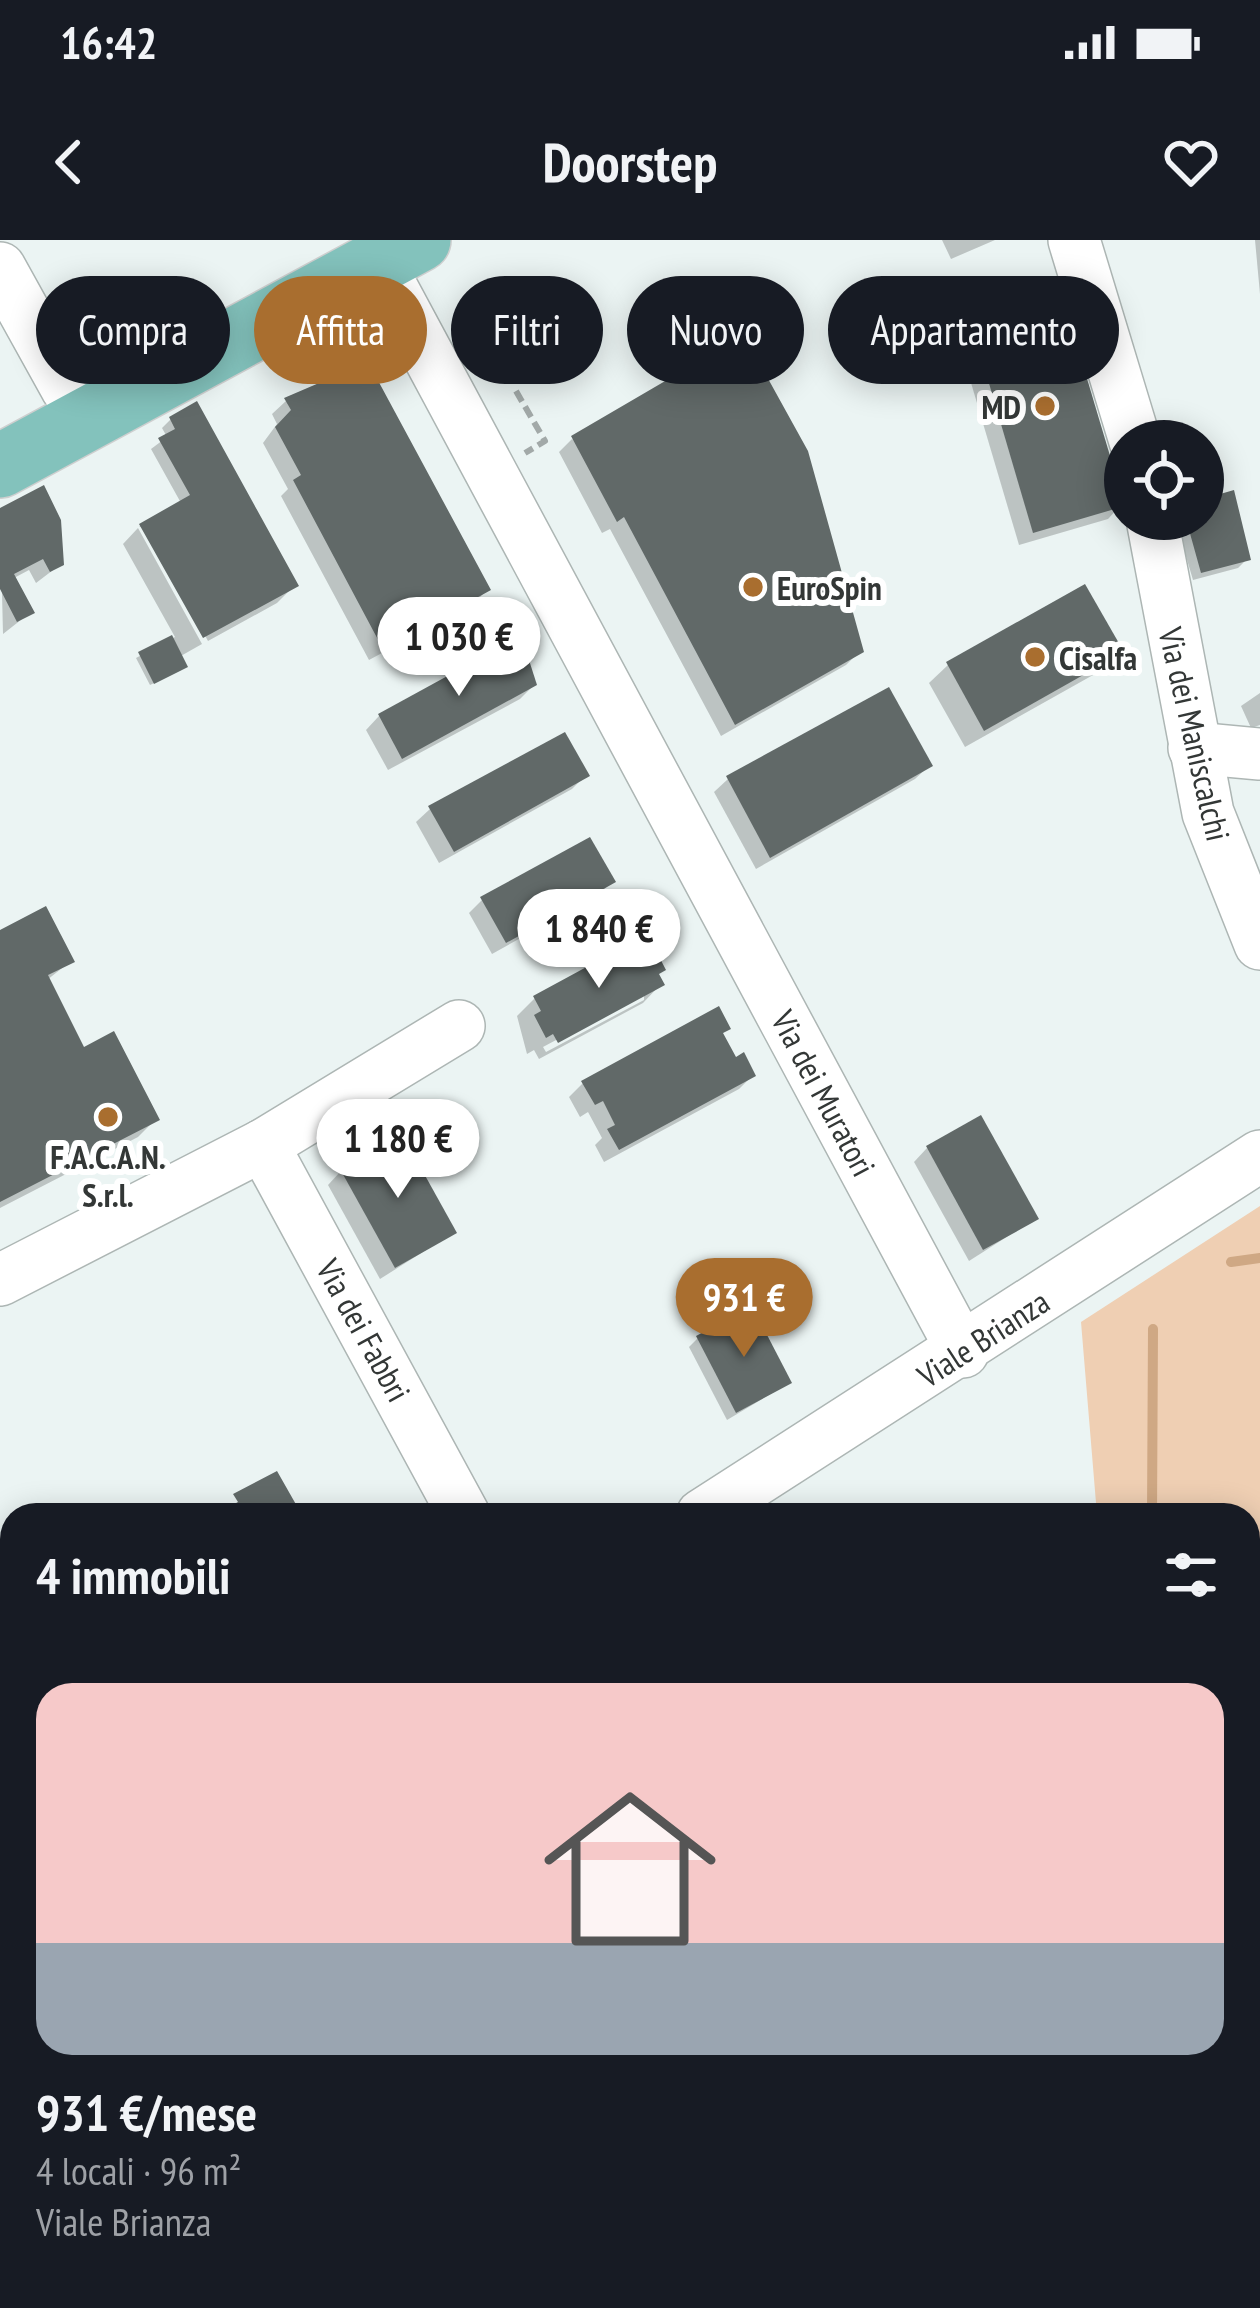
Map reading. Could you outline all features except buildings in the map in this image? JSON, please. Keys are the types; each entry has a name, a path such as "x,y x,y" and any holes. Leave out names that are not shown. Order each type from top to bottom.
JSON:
{"main road":[{"path":"0,428 67,389 379,247"},
{"path":"0,466 379,247"}],"street":[{"path":"1074,240 1130,420"},
{"name":"Via dei Muratori","path":"379,247 518,526 963,1352"},
{"path":"0,268 67,389"},
{"name":"Via dei Maniscalchi","path":"1156,540 1194,748 1222,856 1260,944"},
{"path":"1194,748 1260,754"},
{"path":"0,1280 262,1145 459,1026"},
{"name":"Via dei Fabbri","path":"262,1145 457,1503"},
{"name":"Viale Brianza","path":"721,1503 963,1352 1260,1156"}],"shaded area":[{"path":"1260,1206 1260,1503 1096,1503 1081,1322"}],"waterway":[{"path":"1231,1262 1260,1258"},
{"path":"1152,1503 1153,1329"}],"place":[{"name":"MD","path":"1045,406"},
{"name":"EuroSpin","path":"753,587"},
{"name":"Cisalfa","path":"1035,657"},
{"name":"F.A.C.A.N. S.r.l.","path":"108,1117"}]}
